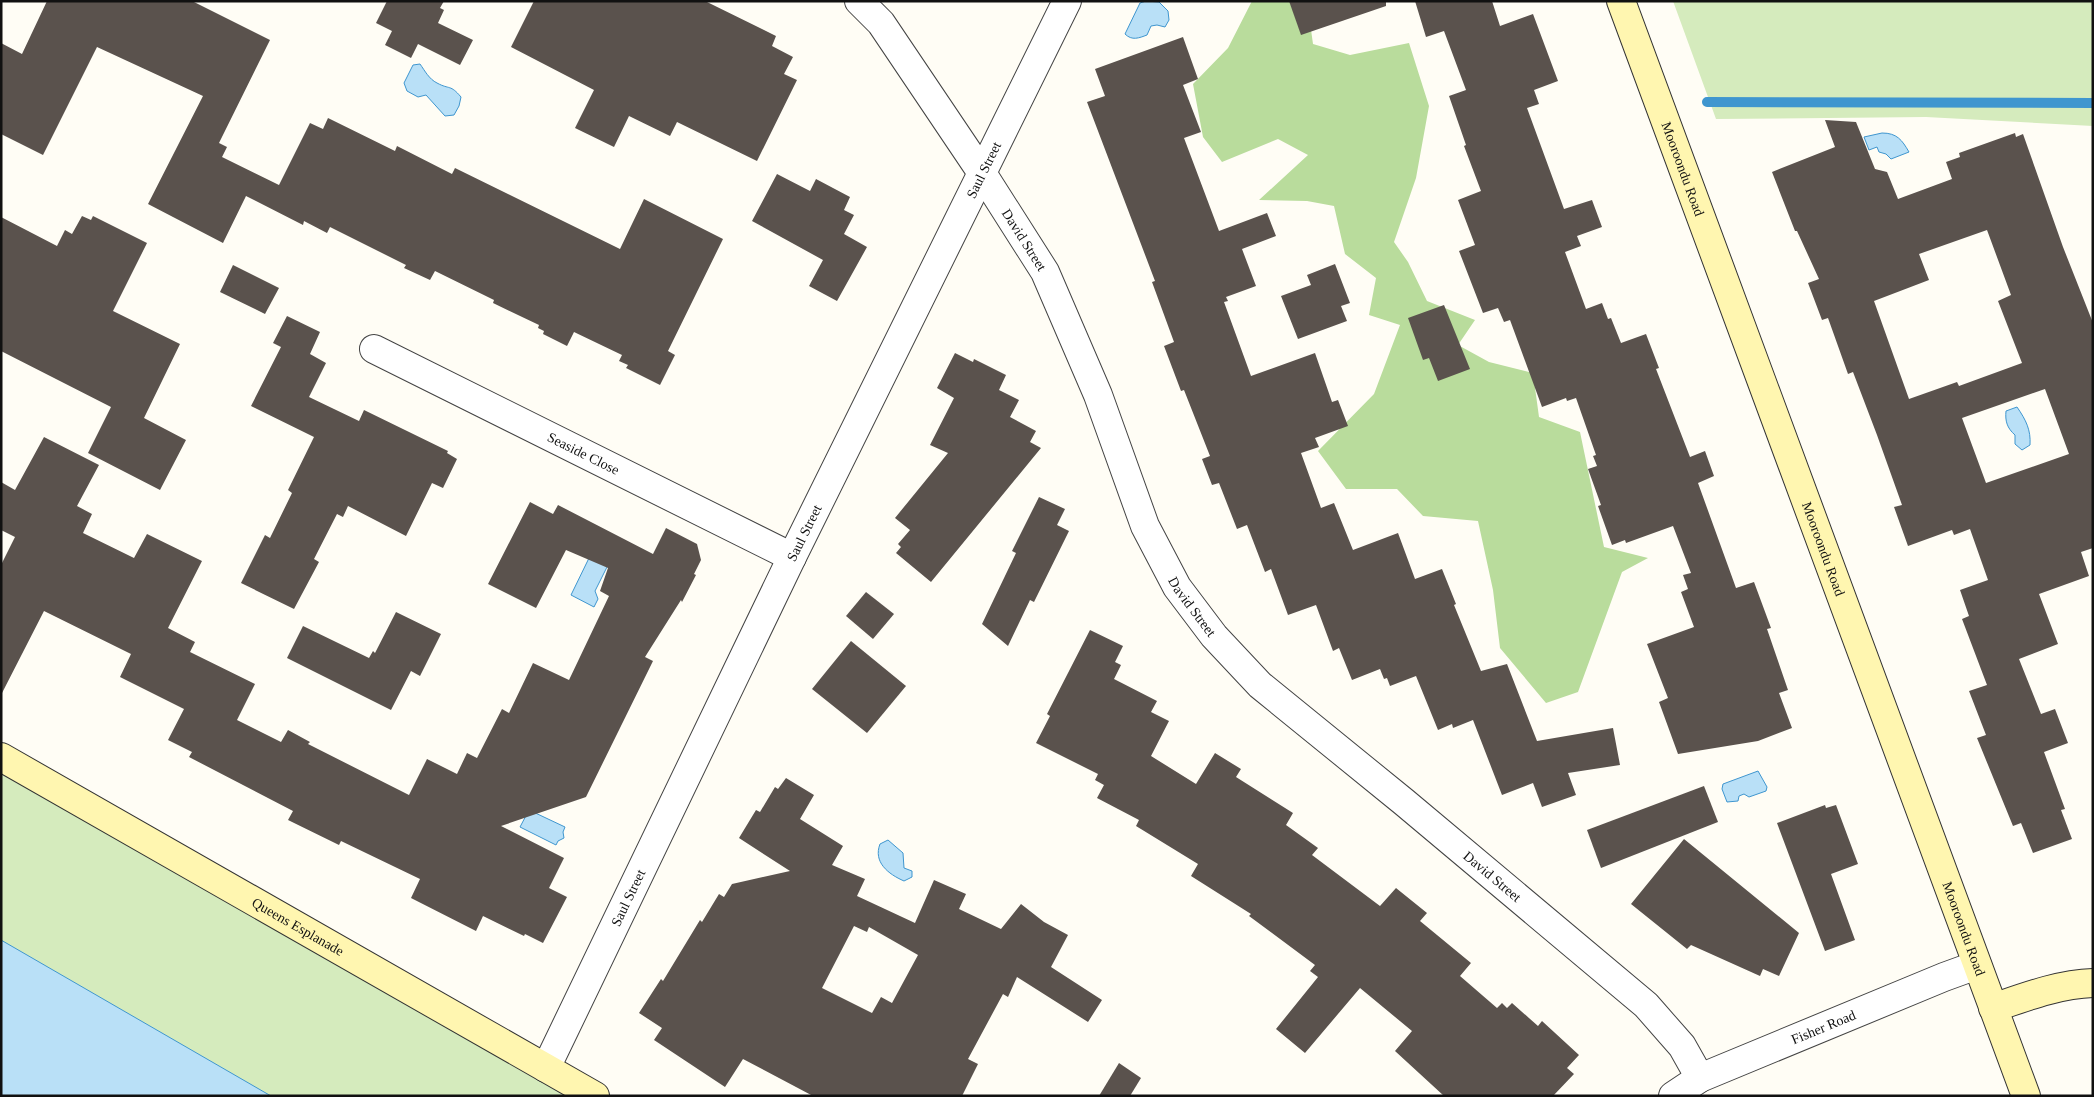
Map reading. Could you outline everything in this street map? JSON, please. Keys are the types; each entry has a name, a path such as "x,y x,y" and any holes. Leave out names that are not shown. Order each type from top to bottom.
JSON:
{"street":[{"name":"David Street","path":"859,1 881,23 982,173 1045,272 1098,395 1145,526 1178,587 1214,636 1260,685 1404,802 1646,1005 1682,1046 1700,1078"},
{"name":"Saul Street","path":"546,1068 792,557 1067,1"},
{"name":"Mooroondu Road","path":"1621,1 2026,1096"},
{"name":"Seaside Close","path":"374,349 792,557"},
{"name":"Queens Esplanade","path":"1,757 595,1096"},
{"name":"Fisher Road","path":"1673,1096 1700,1078 1977,965"},
{"path":"1993,1008 2024,997 2076,984 2093,984"}],"green space":[{"path":"1252,1 1307,1 1313,44 1350,55 1409,43 1429,106 1416,178 1394,242 1408,262 1427,301 1475,320 1458,345 1489,362 1533,373 1539,417 1580,432 1604,547 1648,558 1622,572 1578,692 1546,703 1500,648 1493,590 1478,521 1423,516 1397,489 1346,489 1318,451 1374,394 1400,325 1369,315 1376,278 1345,254 1334,206 1307,201 1259,200 1308,155 1278,139 1222,162 1203,137 1193,84 1228,48"},
{"path":"1673,1 2093,1 2093,126 1926,117 1716,119"},
{"path":"1,757 595,1096 1,1096"}],"water":[{"path":"1146,1 1159,2 1168,11 1169,20 1165,27 1151,26 1147,35 1130,38 1125,34 1140,3"},
{"path":"420,64 427,75 434,81 452,89 461,97 454,115 445,116 426,95 418,97 407,91 404,83 413,65"},
{"path":"1882,133 1892,134 1898,138 1909,152 1891,159 1886,154 1879,152 1877,147 1869,150 1864,137"},
{"path":"2017,407 2030,435 2030,445 2022,450 2015,444 2015,435 2008,427 2006,418 2006,411"},
{"path":"590,556 608,565 595,591 598,599 594,607 571,595"},
{"path":"1758,771 1767,787 1766,791 1749,797 1744,794 1739,796 1738,801 1727,802 1722,789 1723,784"},
{"path":"529,810 565,827 563,832 564,838 558,841 556,845 520,827"},
{"path":"888,840 903,853 904,868 912,871 912,877 904,881 883,867 878,850 880,844"},
{"path":"1,940 271,1096 1,1096"}],"building":[{"path":"47,1 192,1 270,40 219,143 227,147 222,157 279,185 310,123 323,129 328,118 395,151 397,146 452,174 455,168 620,249 644,199 723,239 668,351 675,355 660,385 626,368 628,365 619,361 622,355 574,332 567,346 543,334 544,331 538,328 539,325 493,303 494,300 435,271 430,280 404,268 406,265 330,227 327,233 304,221 303,225 246,196 223,243 148,204 203,96 97,47 43,155 1,134 1,43 22,54"},
{"path":"387,1 444,1 440,8 444,10 438,23 473,40 460,65 418,44 411,58 385,45 392,31 376,23"},
{"path":"534,1 705,1 776,36 772,46 793,57 784,74 797,80 757,161 677,122 670,136 629,116 614,147 575,128 594,90 511,47"},
{"path":"1289,1 1386,1 1386,6 1301,35"},
{"path":"1415,1 1492,1 1500,26 1533,14 1558,81 1534,90 1539,104 1527,108 1564,209 1592,200 1602,227 1577,236 1581,246 1565,252 1586,309 1602,303 1608,319 1611,318 1621,343 1646,334 1659,368 1656,369 1690,457 1705,451 1714,476 1698,483 1736,588 1754,582 1771,628 1767,629 1788,690 1779,693 1792,728 1758,741 1678,754 1659,702 1668,698 1647,644 1694,627 1681,592 1688,589 1683,575 1691,573 1673,526 1626,543 1625,540 1612,545 1598,506 1601,505 1588,469 1597,466 1593,456 1596,455 1576,398 1567,401 1566,398 1542,407 1510,320 1504,322 1498,308 1483,313 1459,251 1475,245 1458,200 1481,191 1464,146 1466,145 1449,96 1466,90 1444,31 1426,37"},
{"path":"1183,37 1198,79 1183,85 1201,132 1184,138 1219,231 1267,213 1276,236 1242,249 1256,286 1226,297 1228,301 1224,302 1251,376 1315,353 1332,402 1338,400 1348,426 1315,438 1319,447 1301,453 1321,508 1334,503 1353,550 1398,533 1415,579 1442,569 1456,604 1454,605 1481,671 1507,664 1537,741 1613,728 1620,765 1568,773 1576,795 1542,807 1533,783 1502,795 1473,720 1453,728 1452,724 1438,730 1416,676 1390,686 1387,678 1384,679 1380,669 1352,680 1339,648 1333,651 1316,605 1288,615 1271,569 1265,572 1247,525 1237,529 1219,483 1212,485 1202,459 1210,456 1184,390 1181,391 1164,346 1174,342 1152,282 1155,281 1087,102 1105,96 1095,69"},
{"path":"1825,120 1856,122 1875,169 1887,172 1898,199 1952,179 1946,162 1960,157 1959,153 2015,133 2016,137 2023,134 2063,247 2093,323 2093,548 2081,552 2089,576 2039,594 2058,644 2019,659 2041,714 2055,709 2068,743 2044,752 2065,809 2061,810 2072,839 2033,853 2021,823 2013,826 1977,738 1986,735 1969,691 1987,685 1962,619 1969,616 1960,590 1988,580 1970,529 1954,535 1952,530 1908,546 1894,507 1902,505 1877,435 1853,372 1848,374 1828,318 1822,320 1808,283 1819,279 1797,231 1795,231 1772,172 1835,147","holes":["1987,230 2011,295 1998,301 2022,363 1959,386 1957,382 1909,399 1874,301 1929,280 1919,254","2045,389 2069,454 1986,483 1962,418"]},
{"path":"777,174 810,191 816,179 850,197 844,210 854,215 844,234 867,247 837,301 809,286 823,260 752,221"},
{"path":"82,216 91,220 93,216 147,243 113,311 180,344 144,418 186,440 160,490 88,453 111,407 1,351 1,217 57,246 65,230 72,234"},
{"path":"1335,264 1350,303 1341,306 1347,321 1298,339 1281,296 1311,285 1307,275"},
{"path":"233,265 279,288 265,314 220,292"},
{"path":"1444,305 1470,369 1438,381 1429,358 1423,360 1408,318"},
{"path":"287,316 320,332 310,354 326,363 309,397 359,421 364,410 448,451 447,453 457,459 443,488 432,483 406,536 348,506 343,517 337,514 314,559 319,562 294,609 241,583 265,535 270,538 292,493 288,490 314,437 251,406 281,347 273,343"},
{"path":"955,353 973,362 974,359 1006,375 999,390 1019,400 1010,417 1036,431 1030,442 1041,448 931,582 896,553 901,547 898,544 910,530 895,518 948,453 930,445 954,398 937,388"},
{"path":"44,437 99,465 77,506 92,514 83,533 134,558 147,534 202,561 168,628 195,642 190,652 255,684 237,720 281,742 288,730 310,742 308,744 409,795 427,759 457,774 467,753 477,758 502,709 509,713 533,663 569,680 609,596 600,591 608,568 566,550 536,608 488,584 530,502 553,514 558,505 653,554 666,528 697,544 701,560 694,574 696,575 682,602 681,600 645,657 653,661 586,797 501,826 564,858 549,888 567,897 543,943 483,916 476,931 411,898 420,879 341,841 339,845 288,820 293,811 189,757 192,752 168,740 184,709 120,677 131,654 44,611 1,695 1,565 15,537 1,530 1,482 15,490"},
{"path":"1039,497 1065,509 1057,525 1069,531 1034,602 1030,600 1008,646 982,624 1016,553 1012,551"},
{"path":"866,592 894,614 873,639 846,616"},
{"path":"396,612 441,634 420,676 411,671 391,710 287,658 303,626 369,658 373,651 375,653"},
{"path":"1090,630 1123,646 1115,662 1121,665 1114,679 1157,701 1151,712 1169,721 1151,756 1196,784 1215,753 1241,769 1236,777 1293,813 1286,825 1318,848 1312,855 1380,906 1396,888 1427,913 1420,921 1471,963 1460,976 1497,1008 1502,1003 1507,1008 1512,1003 1538,1026 1542,1021 1579,1055 1567,1068 1574,1074 1553,1096 1444,1096 1395,1051 1412,1031 1360,988 1305,1053 1276,1029 1318,977 1310,971 1315,965 1249,916 1251,914 1191,876 1198,864 1136,826 1139,820 1097,798 1104,785 1095,780 1098,774 1036,743 1050,716 1047,714"},
{"path":"851,641 906,686 867,733 812,689"},
{"path":"786,778 814,795 800,819 843,846 832,865 865,879 857,896 915,923 934,880 966,894 959,909 1001,929 1021,904 1044,922 1068,935 1051,967 1102,1000 1088,1022 1017,977 1008,997 1003,994 968,1059 978,1064 962,1096 813,1096 743,1059 725,1087 654,1040 662,1028 639,1013 661,979 663,981 700,920 702,922 719,894 724,897 732,884 790,871 739,838 756,810 760,812 775,787 778,789","holes":["854,926 867,932 869,927 918,955 892,1003 881,997 872,1013 822,988"]},
{"path":"1704,786 1718,822 1601,868 1587,830"},
{"path":"1825,805 1826,808 1836,805 1858,864 1831,874 1855,940 1825,951 1777,823"},
{"path":"1684,839 1799,933 1779,976 1763,969 1760,976 1691,945 1687,949 1631,904"},
{"path":"1119,1063 1141,1078 1130,1096 1099,1096"}],"waterway":[{"path":"1707,102 2093,103"}]}
